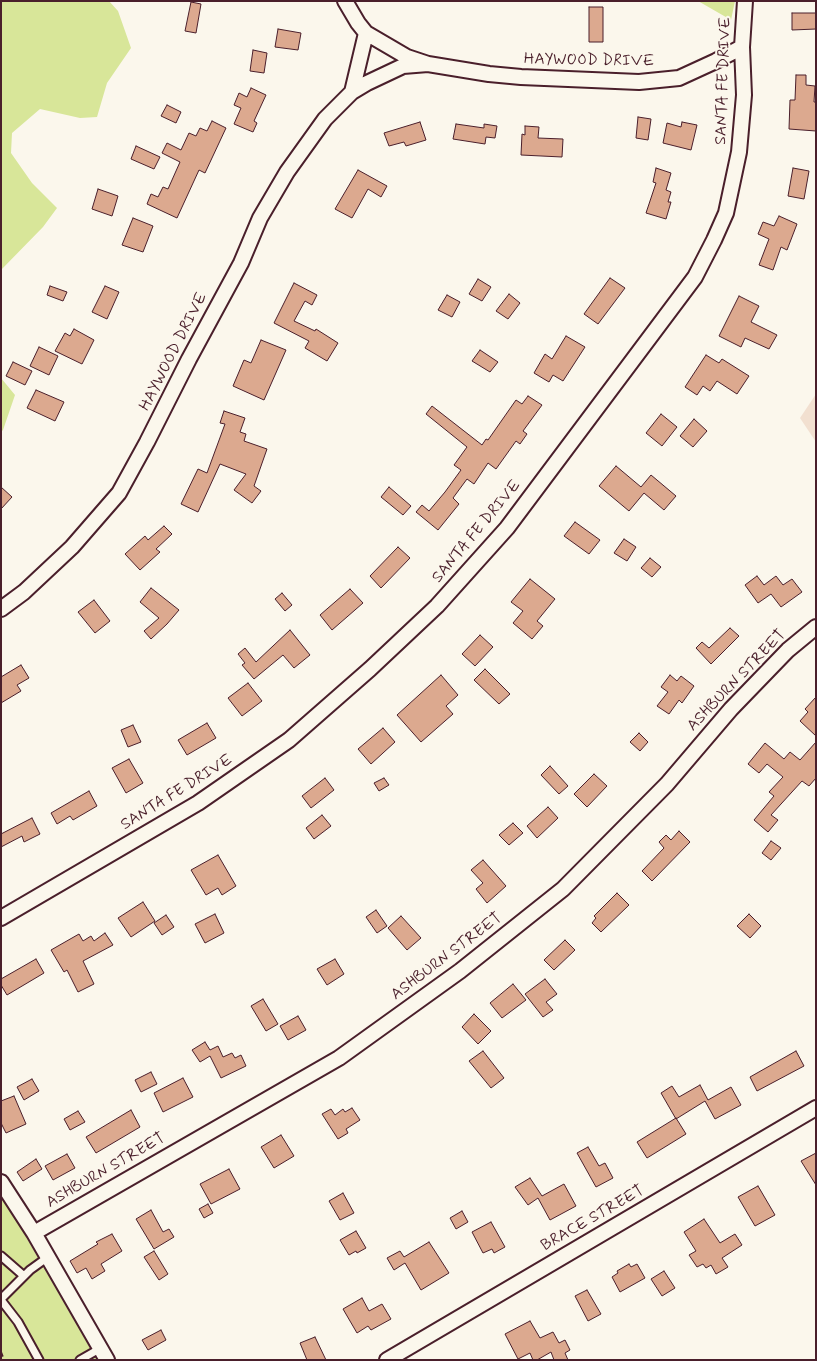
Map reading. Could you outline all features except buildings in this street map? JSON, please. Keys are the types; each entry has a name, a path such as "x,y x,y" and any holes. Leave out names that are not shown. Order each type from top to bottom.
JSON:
{"street":[{"path":"345,1 366,33 352,92"},
{"name":"SANTA FE DRIVE","path":"1,918 198,803 289,740 370,669 437,606 507,528 695,277 714,240 726,213 738,152 744,95 742,47 745,1"},
{"name":"HAYWOOD DRIVE","path":"366,33 407,58 428,64 521,78 639,82 679,78 742,47"},
{"name":"HAYWOOD DRIVE","path":"1,608 24,592 72,547 119,493 241,263 260,218 288,172 325,119 352,92 403,66 428,64"},
{"name":"ASHBURN STREET","path":"34,1233 340,1058 460,972 563,889 667,784 737,703 788,650 814,632"},
{"name":"BRACE STREET","path":"387,1360 816,1108"},
{"path":"1,1182 34,1233 104,1354"}],"lane":[{"path":"1,1256 24,1276"},
{"path":"39,1360 18,1322 1,1299 24,1276 48,1257"},
{"path":"80,1360 104,1354"}],"path":[{"path":"1,1352 4,1360"}],"shaded area":[{"path":"816,394 816,442 800,418"}],"green space":[{"path":"1,1 109,1 118,11 131,48 107,83 97,117 80,118 40,109 12,133 11,153 32,183 57,208 43,227 1,270"},
{"path":"698,1 735,1 731,20"},
{"path":"1,378 15,395 1,432"},
{"path":"1,1197 10,1209 97,1360 1,1360"}]}
